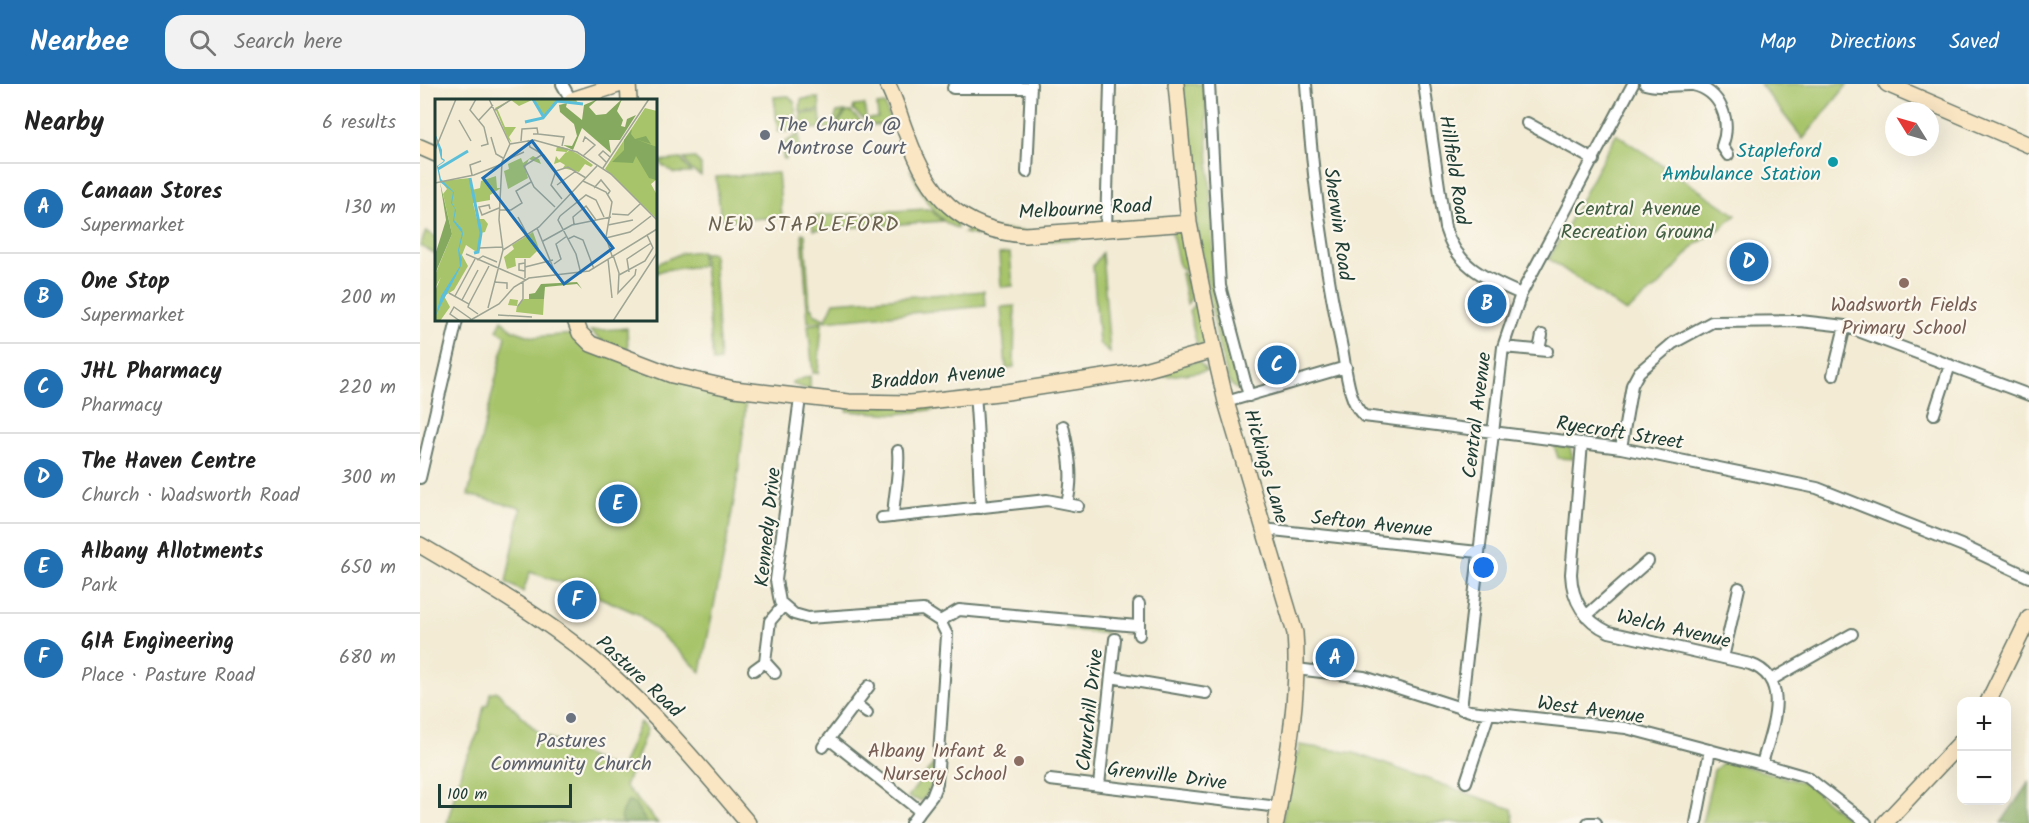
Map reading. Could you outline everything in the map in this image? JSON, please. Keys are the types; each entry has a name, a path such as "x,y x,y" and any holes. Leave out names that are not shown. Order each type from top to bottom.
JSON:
{"main road":[{"path":"574,99 621,84"},
{"path":"628,84 629,99"},
{"name":"Melbourne Road","path":"887,84 922,175 934,192 961,214 990,229 1015,234 1189,223"},
{"name":"Hickings Lane","path":"1176,84 1189,223 1214,350 1226,402 1293,622 1296,669 1276,823"},
{"path":"1887,84 2029,145"},
{"path":"420,147 435,154"},
{"name":"Braddon Avenue","path":"575,321 580,333 591,344 642,364 714,385 800,398 875,404 975,396 1137,372 1214,350"},
{"name":"Pasture Road","path":"420,545 545,623 587,654 661,723 748,823"},
{"path":"1990,697 2029,618"},
{"path":"1885,823 1957,746"}],"street":[{"path":"562,84 570,99"},
{"path":"1106,230 1110,84"},
{"name":"Hickings Lane","path":"1209,84 1220,286 1249,396"},
{"name":"Sherwin Road","path":"1306,84 1317,218 1346,367"},
{"name":"Hillfield Road","path":"1424,84 1444,228 1449,243 1474,272 1521,294"},
{"name":"Central Avenue","path":"1461,709 1491,432 1503,347 1521,294 1633,84"},
{"path":"1645,84 1658,88 1693,85 1712,95 1723,111 1726,121 1725,150 1709,148"},
{"path":"964,100 958,88 1031,86 1023,133 1027,172"},
{"path":"1527,123 1594,160"},
{"path":"420,478 457,321"},
{"path":"1621,448 1632,385 1639,372 1674,343 1701,326 1712,322 1821,322 1845,326 2029,394"},
{"path":"1833,375 1845,326"},
{"path":"1503,347 1543,351 1542,335"},
{"path":"1934,414 1950,365"},
{"path":"1226,402 1346,367"},
{"name":"Ryecroft Street","path":"1346,367 1357,410 1364,416 1621,448 1834,493 1961,545 2029,577"},
{"path":"975,396 979,436 978,472 981,508"},
{"name":"Kennedy Drive","path":"800,398 776,580 777,595 783,606 794,614 808,618 923,610 940,621"},
{"path":"898,450 899,472 888,518 1047,501 1073,504 1072,486 1062,442 1063,426"},
{"path":"1582,443 1571,574 1573,592 1586,616 1648,561"},
{"name":"Sefton Avenue","path":"1263,529 1478,552"},
{"path":"1723,658 1739,588"},
{"path":"911,823 932,796 937,783 947,639 940,621 959,610 1054,612 1138,631 1139,604"},
{"path":"754,670 765,662 770,621 783,606"},
{"name":"Welch Avenue","path":"1586,616 1598,627 1620,636 1754,665 1771,680"},
{"path":"1762,764 1776,710 1775,691 1771,680 1852,634"},
{"name":"Churchill Drive","path":"1099,785 1115,639"},
{"path":"765,662 775,673"},
{"name":"West Avenue","path":"1296,669 1364,677 1461,709 1626,728 1762,764 1808,777 1866,823"},
{"path":"1111,677 1206,693"},
{"path":"869,686 826,743 920,811"},
{"path":"856,704 867,713"},
{"path":"1466,782 1489,713"},
{"path":"1695,823 1710,750"},
{"name":"Grenville Drive","path":"1050,780 1279,807"},
{"path":"1588,823 1596,823"}],"green space":[{"path":"1182,84 1205,84 1214,263 1220,309 1242,390 1236,389 1229,382 1218,343 1195,215"},
{"path":"1760,84 1848,84 1803,139"},
{"path":"789,96 795,103 797,131 778,132 774,97"},
{"path":"819,98 820,110 800,112 801,99"},
{"path":"885,104 891,124 871,125 853,110 854,106 865,105 866,119 878,118 877,105"},
{"path":"845,111 833,128 802,129 801,114 820,112 821,123 833,123 837,112"},
{"path":"846,112 851,112 866,126 836,127"},
{"path":"799,134 799,148 786,146 786,159 783,159 782,144"},
{"name":"Central Avenue Recreation Ground","path":"1616,134 1736,215 1719,230 1695,245 1661,284 1626,312 1549,259"},
{"path":"695,158 701,165 701,176 691,170 684,159"},
{"path":"681,159 691,173 673,173 657,161"},
{"path":"910,169 937,205 958,221 957,228 934,212"},
{"path":"778,173 782,217 721,221 716,177"},
{"path":"931,210 942,221 813,230 812,216"},
{"path":"972,227 1077,236 1080,239 1013,243 964,233"},
{"path":"1171,229 1180,229 1186,234 1191,270 1187,271 1179,266"},
{"path":"426,231 435,236 435,254 420,246"},
{"path":"802,233 805,234 810,308 813,308 814,314 824,319 822,321 808,322"},
{"path":"701,251 702,266 657,273 657,264 682,253"},
{"path":"703,253 713,253 720,361 713,362"},
{"path":"1010,253 1013,286 1001,287 999,254"},
{"path":"1102,253 1110,353 1099,343 1093,266"},
{"path":"1181,273 1185,273 1191,299 1187,304"},
{"path":"984,291 985,306 825,321 834,302"},
{"path":"1196,302 1205,338 1203,346 1198,349 1189,311"},
{"path":"1015,306 1014,367 1006,368 1001,307"},
{"path":"503,321 513,330 533,337 576,334 746,396 734,500 701,672 638,614 580,589 530,572 523,592 506,582 521,508 468,495 506,336 497,330"},
{"path":"822,323 818,373 813,373 808,325"},
{"path":"627,328 628,350 601,340 590,331"},
{"path":"1198,361 1207,371 1131,381 1131,377"},
{"path":"810,376 810,390 792,384 792,382"},
{"path":"960,402 961,406 897,414 847,411 848,406"},
{"path":"1554,445 1570,447 1573,459 1558,458"},
{"path":"1067,625 1101,629 1107,634 1064,629"},
{"path":"496,691 540,734 620,771 640,722 647,730 625,786 658,823 447,823 462,768 478,733 484,706 488,704 490,693"},
{"path":"1299,745 1354,753 1512,809 1514,823 1282,823 1294,755 1298,755"},
{"path":"1725,761 1805,783 1852,823 1702,823 1714,770"},
{"path":"934,763 932,784 925,797 921,801 908,797"},
{"path":"2029,782 2029,823 2001,823"},
{"path":"628,802 634,803 647,823 623,823 622,812"}],"place":[{"name":"The Church @ Montrose Court","path":"765,135"},
{"name":"Stapleford Ambulance Station","path":"1833,162"},
{"name":"The Haven Centre","path":"1749,262"},
{"name":"Wadsworth Fields Primary School","path":"1904,283"},
{"name":"One Stop","path":"1487,304"},
{"name":"JHL Pharmacy","path":"1277,365"},
{"name":"Albany Allotments","path":"618,504"},
{"name":"GIA Engineering","path":"577,600"},
{"name":"Canaan Stores","path":"1335,658"},
{"name":"Pastures Community Church","path":"571,718"},
{"name":"Albany Infant & Nursery School","path":"1019,761"}],"district":[{"name":"NEW STAPLEFORD","path":"804,224"}]}
